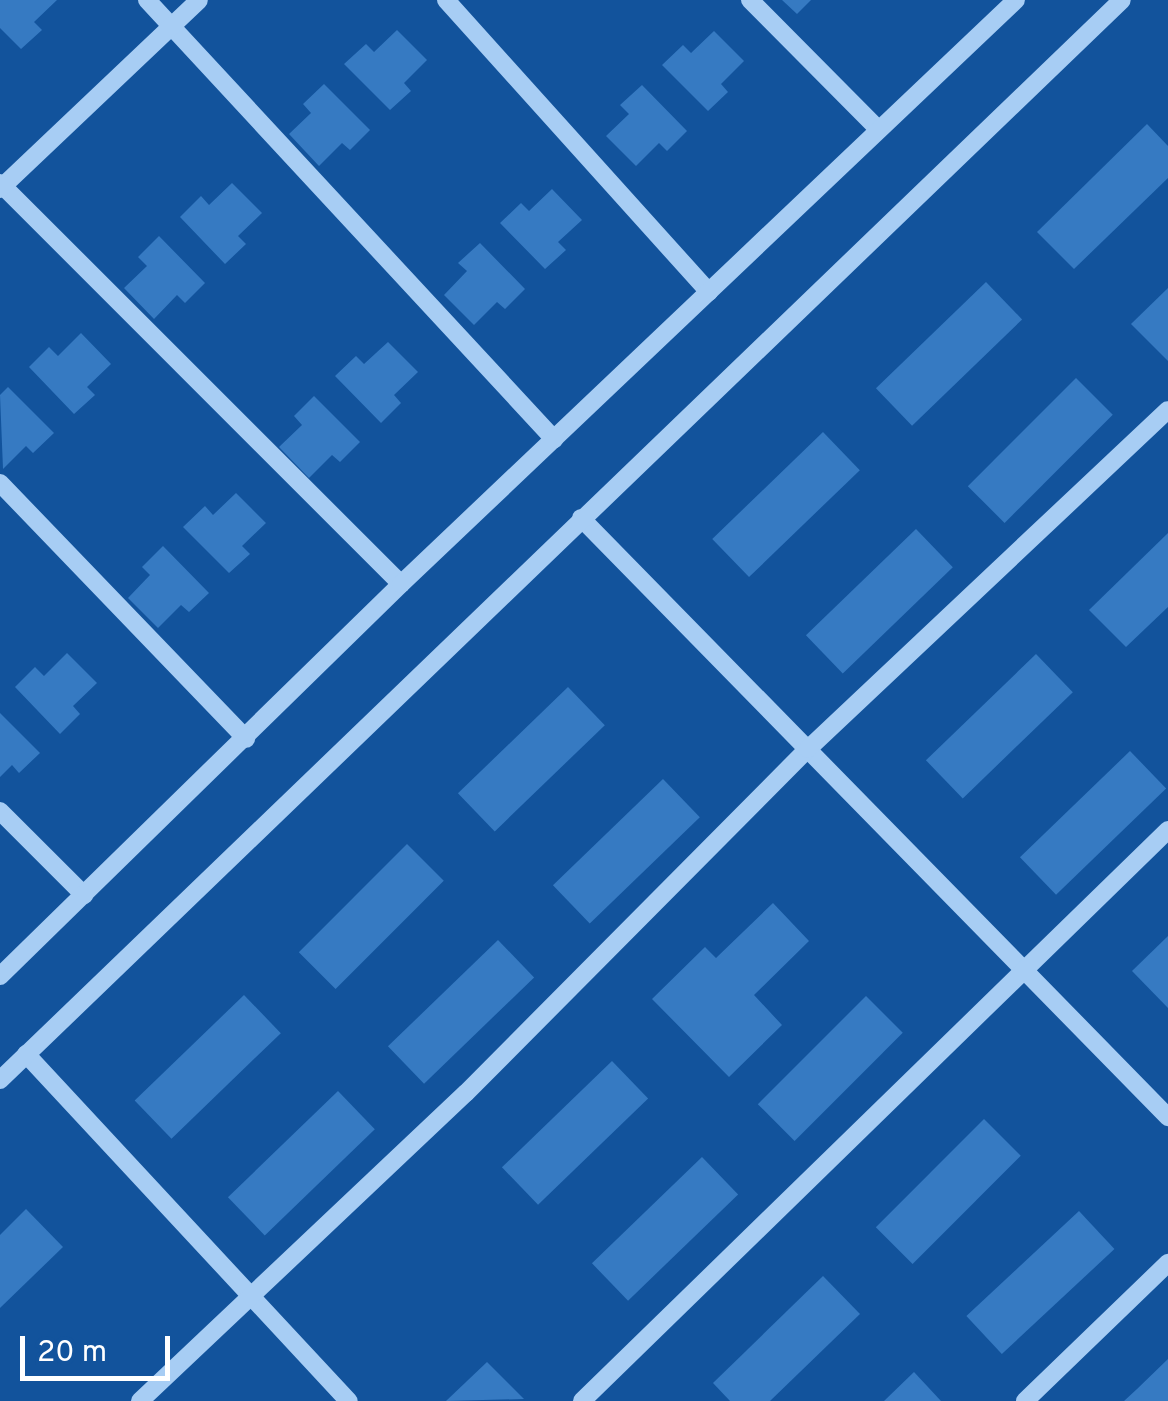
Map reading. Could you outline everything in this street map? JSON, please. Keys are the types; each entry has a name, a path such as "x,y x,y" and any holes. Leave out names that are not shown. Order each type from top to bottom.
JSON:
{"street":[{"path":"147,0 554,439"},
{"path":"199,0 1,186 401,584"},
{"path":"446,0 710,292"},
{"path":"750,0 877,128"},
{"path":"0,976 401,584 1016,0"},
{"path":"0,1080 1122,0"},
{"path":"140,1401 466,1093 808,749 1168,410"},
{"path":"0,483 246,739"},
{"path":"581,518 1168,1117"},
{"path":"0,811 84,895"},
{"path":"582,1401 1168,830"},
{"path":"26,1054 348,1401"},
{"path":"1025,1401 1168,1264"}],"building":[{"path":"0,0 57,0 34,22 42,30 21,49 0,28"},
{"path":"782,0 811,0 797,14"},
{"path":"397,30 427,60 404,83 411,91 390,110 344,64 366,44 374,52"},
{"path":"714,31 744,61 721,84 728,92 708,111 662,65 683,45 691,53"},
{"path":"324,84 370,130 350,150 342,143 319,166 289,134 311,113 303,104"},
{"path":"642,85 687,131 667,151 659,143 636,166 606,136 629,114 620,105"},
{"path":"1147,124 1168,146 1168,178 1074,269 1037,232"},
{"path":"232,183 262,213 238,236 246,244 225,264 180,217 201,196 209,205"},
{"path":"552,189 582,220 558,242 566,250 545,269 500,223 521,203 529,211"},
{"path":"159,236 205,283 185,303 177,295 154,319 124,288 147,266 138,257"},
{"path":"480,243 525,289 505,309 497,302 474,325 444,295 467,271 458,263"},
{"path":"986,282 1022,319 912,426 876,388"},
{"path":"1168,288 1168,361 1131,324"},
{"path":"81,333 111,364 87,387 95,395 74,414 29,367 49,347 58,356"},
{"path":"388,342 418,372 394,395 401,403 381,423 335,376 356,356 364,364"},
{"path":"1076,378 1113,415 1005,523 968,486"},
{"path":"8,387 54,433 33,453 26,446 3,469 0,395"},
{"path":"314,396 360,442 340,462 332,455 309,478 279,447 302,425 294,416"},
{"path":"823,432 860,470 749,577 712,539"},
{"path":"236,493 266,523 242,546 250,554 229,573 183,527 205,506 213,515"},
{"path":"916,529 953,567 843,673 806,635"},
{"path":"1168,533 1168,607 1126,647 1089,610"},
{"path":"163,546 209,593 189,612 181,605 158,628 128,598 150,575 142,567"},
{"path":"67,653 97,683 73,706 80,714 60,734 15,687 35,667 44,676"},
{"path":"1036,654 1073,692 963,798 926,760"},
{"path":"568,687 605,725 495,831 458,793"},
{"path":"0,713 40,753 19,773 12,765 0,777"},
{"path":"1130,751 1166,788 1056,895 1020,857"},
{"path":"663,779 700,817 590,923 553,885"},
{"path":"407,844 444,881 336,989 299,952"},
{"path":"773,903 809,941 754,995 782,1025 729,1077 652,999 705,947 716,958"},
{"path":"1168,936 1168,1008 1132,971"},
{"path":"498,940 534,977 424,1084 388,1046"},
{"path":"244,995 281,1033 171,1139 135,1101"},
{"path":"866,996 903,1033 795,1141 758,1104"},
{"path":"612,1061 648,1098 538,1205 502,1167"},
{"path":"338,1091 375,1129 265,1235 228,1197"},
{"path":"984,1119 1021,1156 913,1264 876,1227"},
{"path":"702,1157 738,1194 628,1301 592,1263"},
{"path":"26,1209 63,1247 0,1308 0,1235"},
{"path":"1079,1211 1114,1249 1002,1354 966,1316"},
{"path":"823,1276 860,1314 770,1401 730,1401 713,1383"},
{"path":"1168,1359 1168,1401 1124,1401 1137,1389"},
{"path":"487,1362 524,1399 446,1401"},
{"path":"914,1372 941,1401 884,1401"}]}
